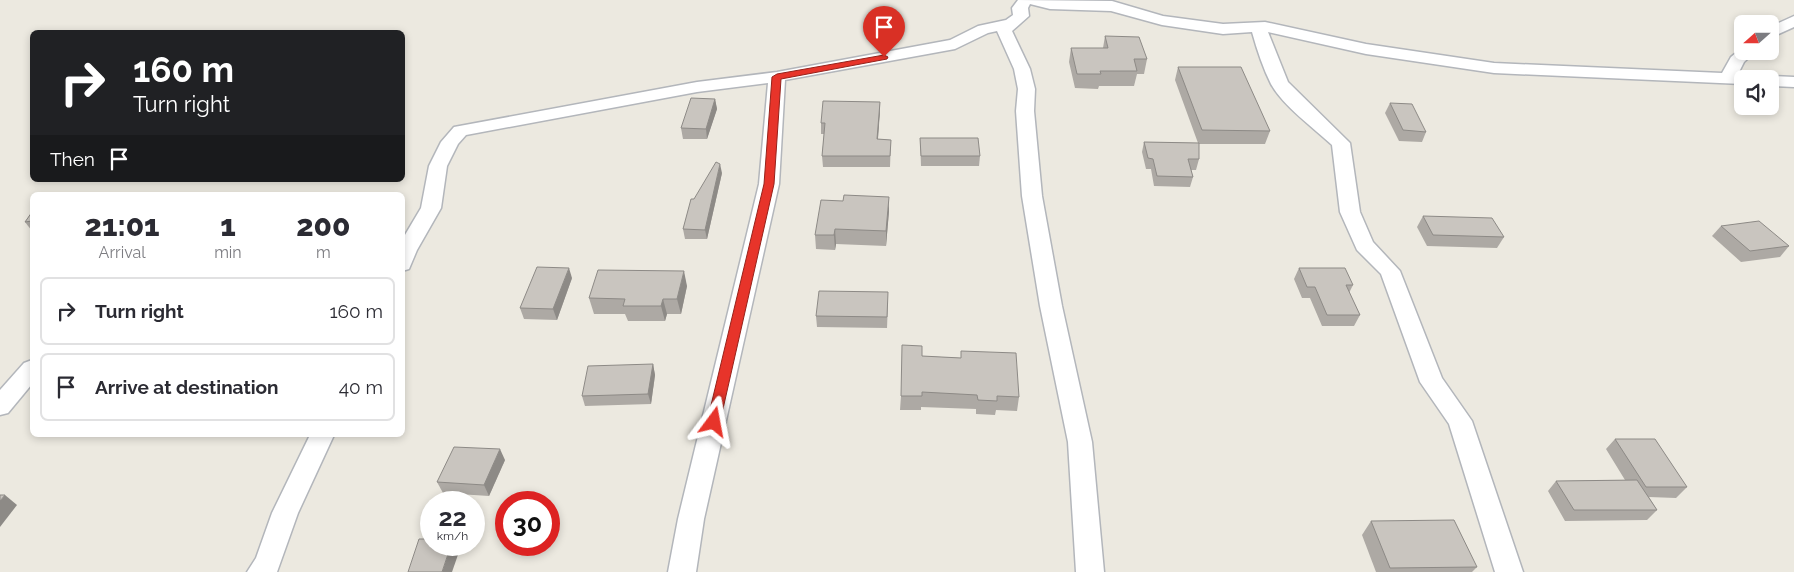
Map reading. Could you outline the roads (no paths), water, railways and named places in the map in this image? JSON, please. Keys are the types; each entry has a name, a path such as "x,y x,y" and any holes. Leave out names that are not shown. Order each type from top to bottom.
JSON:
{"street":[{"path":"1025,0 1020,8 1021,16 1004,30 1023,70 1028,98 1024,111 1032,196 1051,306 1080,442 1090,572"},
{"path":"1033,0 1050,4 1112,6 1162,20 1223,29 1265,27 1366,49 1494,68 1734,78"},
{"path":"1779,28 1794,20"},
{"path":"405,256 432,208 438,166 450,142 460,131 697,87 777,77 955,44 984,29 1011,24"},
{"path":"1258,27 1280,84 1298,104 1341,143 1350,212 1364,245 1390,271 1432,382 1460,421 1508,572"},
{"path":"682,572 696,500 769,184 777,77"},
{"path":"1779,81 1794,82"},
{"path":"0,406 30,371"},
{"path":"261,572 267,565 285,513 321,437"}]}
